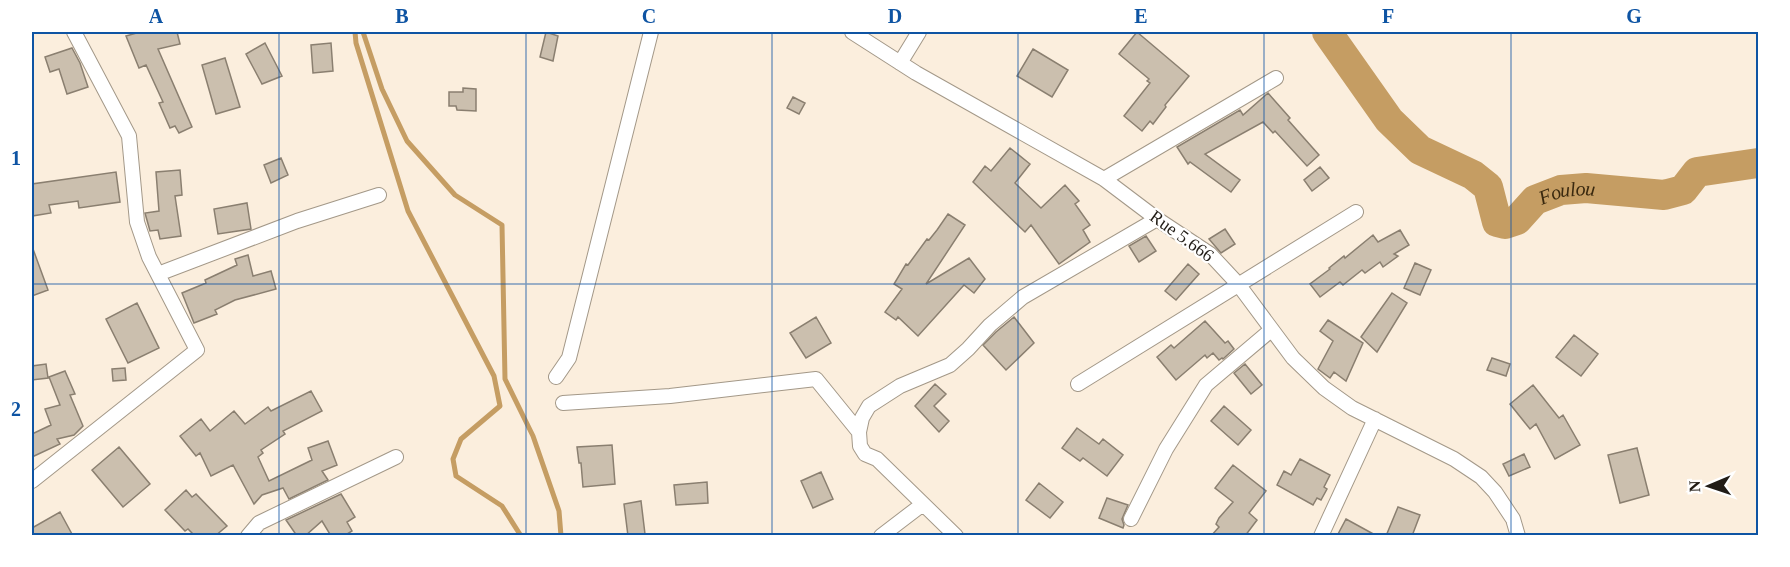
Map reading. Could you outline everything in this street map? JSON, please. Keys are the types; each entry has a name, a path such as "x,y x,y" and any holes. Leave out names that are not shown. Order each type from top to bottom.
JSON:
{"street":[{"path":"32,481 197,350 149,257 137,222 129,136 74,32"},
{"path":"556,377 569,358 651,32"},
{"name":"Rue 5.666","path":"852,32 900,63 1104,179 1157,219 1210,254 1238,284 1293,358 1324,388 1352,408 1454,459 1482,477 1513,519 1518,536"},
{"path":"900,63 919,32"},
{"path":"1104,179 1276,78"},
{"path":"158,274 297,221 379,195"},
{"path":"1078,384 1356,212"},
{"path":"956,536 877,459 865,454 860,447 859,432 862,418 869,406 900,386 950,365 990,325 1023,297 1157,219"},
{"path":"1131,519 1166,449 1206,384 1271,330"},
{"path":"563,403 670,396 816,379 859,432"},
{"path":"1321,536 1376,419"},
{"path":"249,536 259,523 396,457"},
{"path":"881,536 923,504"}],"building":[{"path":"140,32 177,32 180,44 158,49 192,127 179,133 175,126 170,128 159,103 163,102 146,65 139,68 126,36"},
{"path":"546,32 558,36 553,61 540,57"},
{"path":"1137,32 1189,76 1153,124 1150,121 1142,131 1124,116 1150,83 1147,81 1149,79 1119,54"},
{"path":"265,43 282,76 262,84 246,54"},
{"path":"331,43 333,71 313,73 311,45"},
{"path":"72,48 88,87 67,94 59,69 50,72 45,57"},
{"path":"1033,49 1068,70 1052,97 1017,76"},
{"path":"225,58 240,107 216,114 202,65"},
{"path":"463,88 476,89 476,111 457,110 456,106 449,106 449,92 463,92"},
{"path":"1268,93 1319,155 1307,166 1275,131 1273,133 1263,122 1205,154 1240,180 1231,192 1190,162 1188,164 1177,147 1240,110 1243,115"},
{"path":"793,97 805,103 799,114 787,108"},
{"path":"1010,148 1030,164 1015,183 1041,208 1065,185 1079,201 1075,204 1090,225 1083,230 1090,242 1059,264 1031,225 1025,232 973,182 985,166 991,171"},
{"path":"281,158 288,175 271,183 264,165"},
{"path":"1320,167 1329,178 1312,191 1304,180"},
{"path":"180,170 182,195 175,196 181,236 160,239 158,230 150,231 145,213 159,211 156,172"},
{"path":"116,172 120,202 79,208 78,201 49,205 51,213 32,216 32,184"},
{"path":"247,203 251,229 218,234 214,209"},
{"path":"948,214 965,225 926,284 969,258 985,279 974,293 964,285 918,336 898,317 896,320 885,312 902,289 894,284 906,264 908,265 927,239 929,240"},
{"path":"1225,229 1235,244 1221,253 1209,239"},
{"path":"1400,230 1409,245 1394,254 1398,256 1383,267 1380,262 1365,273 1362,270 1343,285 1340,282 1320,297 1310,284 1373,235 1378,242"},
{"path":"1146,236 1156,251 1139,262 1129,246"},
{"path":"32,249 48,290 32,296"},
{"path":"248,255 253,276 271,271 276,289 235,300 215,310 217,314 194,323 182,293 206,283 205,280 237,265 235,259"},
{"path":"1415,263 1431,270 1420,295 1404,288"},
{"path":"1188,264 1199,274 1176,300 1165,291"},
{"path":"1392,293 1407,303 1377,352 1361,337"},
{"path":"137,303 159,348 128,363 106,319"},
{"path":"816,317 831,343 806,358 790,333"},
{"path":"1014,317 1034,343 1006,370 983,345"},
{"path":"1328,320 1363,343 1346,381 1334,372 1330,378 1318,369 1333,341 1320,331"},
{"path":"1205,321 1225,343 1228,341 1234,349 1219,360 1213,353 1207,358 1205,355 1176,380 1157,357 1171,345 1174,348"},
{"path":"1574,335 1598,354 1581,376 1556,357"},
{"path":"1492,358 1510,364 1506,376 1487,370"},
{"path":"46,364 48,378 32,380 32,366"},
{"path":"1245,364 1262,385 1251,394 1234,373"},
{"path":"125,368 126,380 113,381 112,369"},
{"path":"65,371 75,394 70,395 83,426 74,435 57,439 60,444 32,457 32,434 51,425 45,409 60,405 49,377"},
{"path":"935,384 946,394 934,406 949,421 939,432 915,406"},
{"path":"1533,385 1559,418 1563,415 1580,445 1555,459 1536,424 1530,429 1510,404"},
{"path":"311,391 322,411 283,431 285,434 261,450 263,453 258,457 269,481 312,460 308,448 328,441 337,465 322,471 328,480 289,499 283,488 262,495 254,504 233,465 211,476 200,453 196,456 180,436 201,419 210,431 234,411 245,424 268,407 271,411"},
{"path":"1224,406 1251,430 1238,445 1211,421"},
{"path":"1077,428 1099,444 1103,439 1123,455 1107,476 1083,458 1080,461 1062,448"},
{"path":"612,445 615,484 583,487 577,447"},
{"path":"119,447 150,484 123,507 92,470"},
{"path":"1637,448 1649,495 1620,503 1608,455"},
{"path":"1524,454 1530,467 1509,476 1503,464"},
{"path":"1300,459 1330,475 1324,487 1327,489 1321,500 1317,498 1313,505 1277,485 1284,471 1291,475"},
{"path":"1233,465 1266,491 1249,513 1257,520 1245,536 1211,536 1219,527 1216,524 1219,518 1233,502 1215,488"},
{"path":"821,472 833,499 813,508 801,481"},
{"path":"707,482 708,503 676,505 674,485"},
{"path":"1039,483 1063,502 1050,518 1026,500"},
{"path":"186,490 192,497 196,494 227,526 215,536 195,536 188,529 185,531 165,510"},
{"path":"341,494 355,517 347,522 352,531 344,536 331,536 322,521 305,536 297,536 286,520"},
{"path":"1107,498 1128,505 1122,519 1123,528 1099,518"},
{"path":"641,501 645,534 628,536 624,504"},
{"path":"1398,507 1420,515 1412,536 1386,536"},
{"path":"60,512 73,536 32,536 32,528"},
{"path":"1346,519 1377,536 1337,536"}],"waterway":[{"path":"355,32 356,43 408,211 494,376 500,406 461,439 453,459 456,476 502,506 521,536"},
{"path":"363,32 382,89 407,141 455,195 502,225 505,379 533,436 559,511 561,536"},
{"name":"Foulou","path":"1327,32 1389,120 1420,150 1473,175 1488,187 1497,222 1505,224 1517,220 1535,200 1561,190 1586,188 1664,195 1683,190 1697,172 1758,163"}]}
